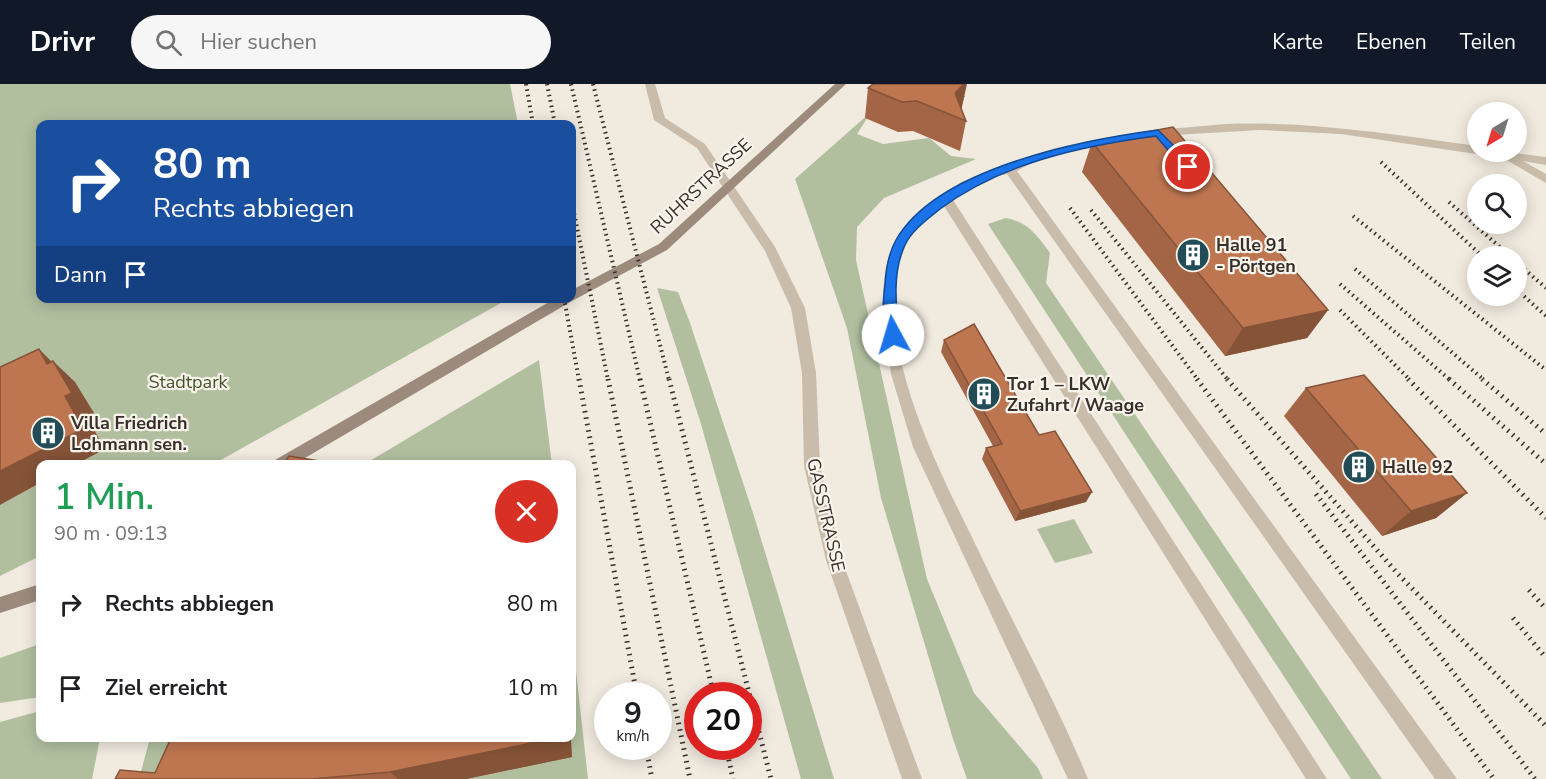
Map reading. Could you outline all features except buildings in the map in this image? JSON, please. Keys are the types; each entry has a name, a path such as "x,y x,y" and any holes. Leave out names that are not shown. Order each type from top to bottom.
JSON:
{"main road":[{"name":"RUHRSTRASSE","path":"576,294 663,247 841,84"},
{"path":"288,460 558,303"},
{"path":"0,605 36,593"}],"street":[{"name":"GASSTRASSE","path":"650,84 660,120 701,146 771,250 798,308 809,373 812,466 827,529 838,570 912,779"},
{"path":"1078,779 917,438 895,352 889,301 893,261 901,241 920,219 965,185 1059,150 1223,128 1297,127 1352,132 1467,148"},
{"path":"1527,157 1546,160"},
{"path":"1516,162 1546,179"},
{"path":"1010,170 1447,779"},
{"path":"946,199 1317,779"}],"green space":[{"name":"Stadtpark","path":"0,84 510,84 517,120 36,120 36,303 501,303 221,460 84,460 105,449 87,417 93,414 0,393"},
{"path":"871,112 857,134 883,144 929,138 951,156 976,159 884,198 857,227 856,260 927,579 974,693 1038,768 1043,779 967,779 881,498 847,328 795,179"},
{"path":"1006,218 1026,226 1050,253 1046,283 1382,779 1351,779 988,224"},
{"path":"657,288 678,292 690,323 754,516 834,779 801,779 701,424"},
{"path":"539,360 551,460 371,460"},
{"path":"36,485 36,558 0,576 0,505"},
{"path":"1074,519 1093,553 1055,563 1037,529"},
{"path":"36,645 36,698 0,703 0,658"},
{"path":"576,671 588,779 139,779 149,742 576,742"},
{"path":"36,712 36,742 99,742 92,779 0,779 0,722"}],"railway":[{"path":"526,84 532,120"},
{"path":"547,84 554,120"},
{"path":"571,84 640,380"},
{"path":"593,84 669,380"},
{"path":"1381,162 1471,246"},
{"path":"1449,202 1499,246"},
{"path":"1070,208 1198,380"},
{"path":"1091,210 1228,380"},
{"path":"1353,216 1546,370"},
{"path":"576,223 608,380"},
{"path":"1355,269 1484,380"},
{"path":"1527,272 1546,288"},
{"path":"1340,284 1450,380"},
{"path":"1527,299 1546,316"},
{"path":"565,303 579,380"},
{"path":"1340,310 1410,380"},
{"path":"579,379 634,682"},
{"path":"608,379 690,779"},
{"path":"640,379 711,682"},
{"path":"669,379 771,779"},
{"path":"1197,379 1494,779"},
{"path":"1227,379 1398,574 1546,726"},
{"path":"1408,379 1546,518"},
{"path":"1449,379 1546,464"},
{"path":"1482,379 1546,434"},
{"path":"1316,494 1535,779"},
{"path":"1529,590 1546,609"},
{"path":"1513,618 1546,658"},
{"path":"648,760 652,779"},
{"path":"729,760 733,779"}],"place":[{"name":"Halle 91 - Pörtgen","path":"1193,255"},
{"name":"Tor 1 – LKW Zufahrt / Waage","path":"984,394"},
{"name":"Villa Friedrich Lohmann sen.","path":"48,433"},
{"name":"Halle 92","path":"1359,467"}],"route":[{"path":"893,335 889,301 893,261 901,241 920,219 965,185 1059,150 1100,141 1158,133 1188,167"}]}
